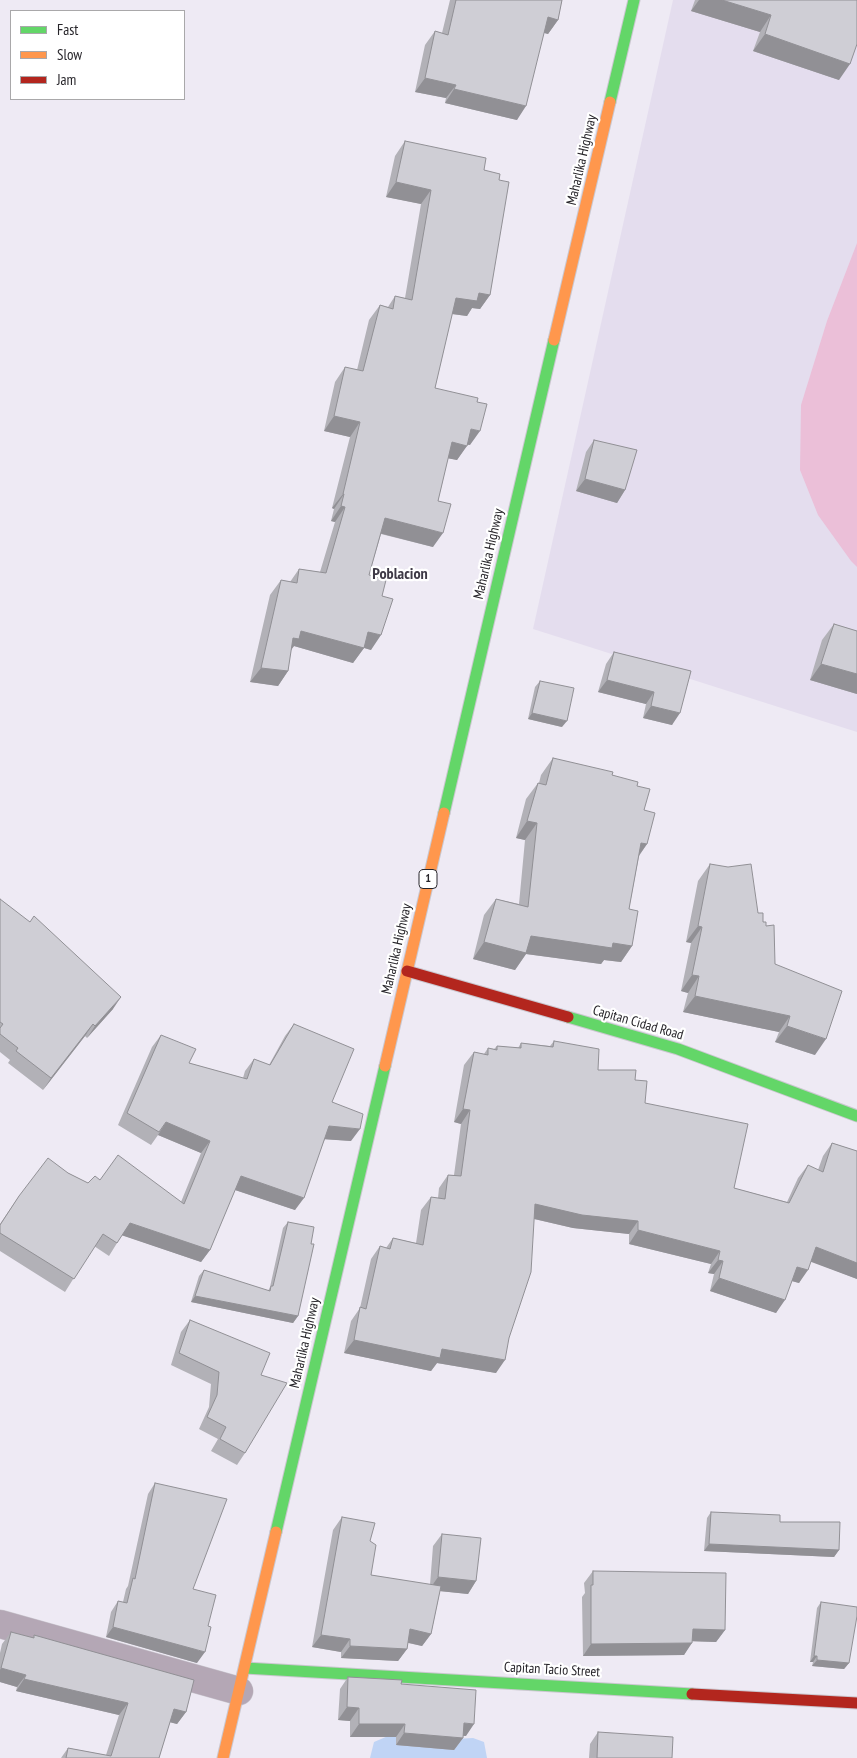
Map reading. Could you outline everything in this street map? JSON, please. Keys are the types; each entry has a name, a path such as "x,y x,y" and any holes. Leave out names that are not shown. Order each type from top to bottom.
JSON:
{"main road":[{"name":"Maharlika Highway","path":"223,1758 634,0"},
{"name":"Capitan Cidad Road","path":"407,971 678,1049 857,1116"},
{"name":"Capitan Tacio Street","path":"242,1679 857,1703"}],"street":[{"path":"0,1624 242,1679"}],"shaded area":[{"path":"673,0 857,0 857,732 533,629"},
{"path":"857,243 857,567 818,515 800,470 801,405 827,321"}],"water":[{"path":"388,1721 455,1739 473,1738 484,1742 487,1758 370,1758 374,1742 388,1736"}],"building":[{"path":"456,0 562,0 558,20 548,17 526,106 454,89 456,85 425,78 435,31 448,35"},
{"path":"722,0 857,0 857,44 850,64 765,34 771,15"},
{"path":"405,141 486,158 484,170 500,174 499,180 509,182 490,295 479,293 477,301 456,298 435,388 478,398 477,402 487,404 480,431 471,429 467,446 452,442 438,501 451,504 443,533 385,518 369,575 386,580 382,596 393,599 381,635 368,632 364,648 301,631 299,639 293,638 288,671 261,668 281,580 297,583 299,569 326,573 345,507 341,506 343,494 360,422 334,416 345,367 363,371 380,305 393,309 395,296 412,300 431,190 396,182"},
{"path":"594,440 637,450 625,490 585,479"},
{"path":"834,624 857,631 857,674 821,664"},
{"path":"614,652 691,671 680,713 651,706 654,692 607,680"},
{"path":"540,681 574,688 567,721 532,713"},
{"path":"553,758 613,772 612,775 638,782 637,786 650,789 644,810 655,813 647,844 641,843 629,909 638,911 632,946 613,943 612,948 531,936 526,953 484,942 496,899 528,907 537,823 527,821 538,783 546,785"},
{"path":"710,864 728,867 751,864 758,913 763,913 763,922 766,922 766,926 774,925 775,964 842,991 826,1039 787,1026 790,1016 695,996 699,976 692,975 702,927 698,926"},
{"path":"0,899 30,922 34,916 121,997 95,1026 93,1024 51,1078 16,1051 18,1048 0,1034 0,1028 3,1024 0,1022"},
{"path":"294,1024 354,1049 332,1102 363,1114 360,1129 329,1126 304,1198 241,1176 210,1250 130,1223 117,1243 103,1234 74,1279 0,1233 0,1225 48,1158 68,1173 88,1183 95,1176 100,1180 118,1155 184,1204 210,1141 166,1122 159,1132 127,1113 161,1035 196,1049 189,1063 247,1079 254,1059 270,1065"},
{"path":"554,1041 599,1049 598,1070 636,1070 635,1080 647,1081 645,1103 748,1124 734,1188 789,1203 808,1165 823,1172 832,1143 857,1151 857,1263 816,1247 808,1270 797,1267 785,1300 719,1278 723,1261 718,1260 720,1251 638,1230 638,1221 582,1215 535,1204 531,1272 509,1338 505,1360 442,1349 440,1358 354,1340 360,1307 366,1309 380,1246 390,1249 393,1238 423,1245 431,1197 445,1199 448,1175 461,1176 470,1110 463,1109 474,1052 488,1055 488,1048 497,1050 497,1046 521,1048 521,1043 553,1047"},
{"path":"288,1222 314,1227 311,1244 314,1244 298,1316 195,1296 204,1270 270,1291 271,1286 273,1286"},
{"path":"190,1320 270,1353 261,1375 287,1383 245,1453 220,1439 226,1427 207,1417 217,1395 219,1372 179,1353"},
{"path":"155,1483 227,1499 193,1589 216,1595 208,1626 211,1627 205,1652 113,1627 118,1601 127,1603 133,1578 135,1579"},
{"path":"711,1512 780,1515 780,1522 840,1522 839,1550 709,1544"},
{"path":"342,1517 375,1523 370,1541 376,1545 371,1575 441,1586 431,1634 410,1629 407,1649 350,1646 350,1639 321,1635"},
{"path":"442,1534 481,1538 476,1581 438,1577"},
{"path":"593,1571 726,1573 725,1630 693,1629 692,1643 591,1644 591,1585 593,1585"},
{"path":"821,1602 857,1607 849,1663 817,1660 817,1656 814,1656"},
{"path":"11,1632 34,1638 34,1635 194,1680 186,1712 174,1709 159,1758 66,1758 68,1748 111,1756 128,1703 24,1679 26,1675 1,1668"},
{"path":"348,1677 402,1680 401,1684 476,1690 474,1724 464,1723 463,1738 404,1733 405,1724 359,1724 359,1708 347,1707"},
{"path":"598,1732 673,1737 672,1758 597,1758"}],"traffic: fast":[{"path":"610,102 634,0"},
{"path":"444,813 554,340"},
{"path":"568,1017 678,1049 857,1116"},
{"path":"276,1532 385,1066"},
{"path":"245,1668 692,1694"}],"traffic: slow":[{"path":"554,340 610,102"},
{"path":"385,1066 444,813"},
{"path":"223,1758 276,1532"}],"traffic: jam":[{"path":"407,971 568,1017"},
{"path":"692,1694 857,1703"}],"district":[{"name":"Poblacion","path":"400,574"}]}
